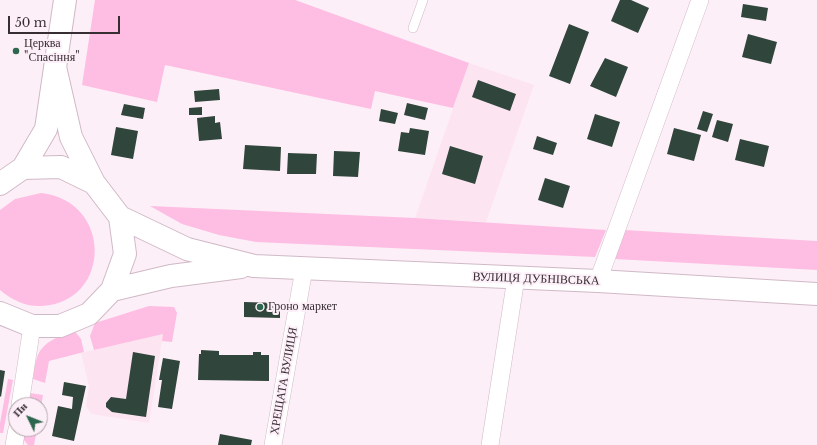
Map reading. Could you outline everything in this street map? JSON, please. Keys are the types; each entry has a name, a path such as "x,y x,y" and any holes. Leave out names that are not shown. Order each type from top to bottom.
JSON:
{"highway":[{"path":"0,184 24,168 46,129 65,0"},
{"path":"55,67 71,137 94,183 120,217 187,249 254,266"},
{"path":"24,168 61,167 94,183"},
{"path":"0,313 32,326 60,326 89,314 112,290 125,254 120,217"},
{"path":"112,290 171,276 254,266"},
{"name":"ВУЛИЦЯ ДУБНІВСЬКА","path":"254,266 598,281 817,294"}],"street":[{"path":"598,281 700,0"},
{"name":"ХРЕЩАТА ВУЛИЦЯ","path":"273,445 304,269"},
{"path":"490,445 516,278"},
{"path":"21,397 32,326"}],"lane":[{"path":"413,28 423,0"}],"shaded area":[{"path":"95,0 295,0 469,63 453,108 375,91 371,109 165,65 157,102 82,85"},
{"path":"469,63 534,85 486,222 415,218"},
{"path":"41,193 65,200 81,213 91,231 95,251 91,271 82,288 65,300 42,306 36,306 20,302 9,297 0,290 0,210 15,199"},
{"path":"150,206 415,218 606,230 595,257 256,242 219,235 182,224"},
{"path":"624,230 817,241 817,270 615,259"},
{"path":"149,306 174,307 177,313 172,342 162,341 163,334 94,350 90,336 95,323"},
{"path":"73,329 81,339 84,352 49,361 45,383 33,379 37,359 43,347"},
{"path":"163,334 149,423 91,414 86,406 89,386 81,353"},
{"path":"8,379 13,380 10,397 8,397 8,406 3,433 0,433 0,423"},
{"path":"30,393 43,395 43,397 29,397"},
{"path":"36,437 34,445 28,445 22,438"}],"building":[{"path":"620,0 631,0 649,8 638,33 611,21"},
{"path":"743,4 768,8 766,21 741,17"},
{"path":"569,24 589,32 570,84 549,76"},
{"path":"748,34 777,42 771,64 742,57"},
{"path":"605,58 628,67 616,97 590,86"},
{"path":"478,80 516,94 510,111 472,97"},
{"path":"219,89 220,100 195,102 194,91"},
{"path":"407,103 428,108 425,120 404,115"},
{"path":"124,104 145,108 143,119 121,115"},
{"path":"202,107 202,115 189,115 189,108"},
{"path":"381,109 398,113 395,124 379,121"},
{"path":"703,111 713,114 707,132 697,129"},
{"path":"595,114 620,122 612,147 587,139"},
{"path":"215,116 215,123 220,122 222,139 199,141 197,118"},
{"path":"717,120 733,124 728,142 712,137"},
{"path":"116,127 138,131 133,159 111,155"},
{"path":"410,128 429,131 425,155 398,151 401,132 409,133"},
{"path":"674,128 701,135 694,161 667,154"},
{"path":"537,136 557,143 553,155 533,149"},
{"path":"740,139 769,146 764,167 735,160"},
{"path":"245,145 281,147 280,171 243,169"},
{"path":"450,146 483,156 475,184 442,174"},
{"path":"334,151 360,152 358,177 333,176"},
{"path":"288,153 317,154 316,174 287,174"},
{"path":"545,178 570,186 563,208 538,200"},
{"path":"244,302 280,303 280,318 244,317"},
{"path":"201,350 219,351 219,355 253,355 253,352 261,352 261,355 269,355 269,381 198,380 199,354 201,354"},
{"path":"133,352 155,356 146,417 112,412 106,407 106,403 111,397 126,399"},
{"path":"163,358 180,361 172,409 158,407 162,380 159,380"},
{"path":"0,370 5,371 1,397 0,396"},
{"path":"64,382 86,386 74,441 52,436 58,406 72,409 73,397 62,395"},
{"path":"220,434 252,440 251,445 218,445"}],"place":[{"name":"Церква \"Спасіння\"","path":"16,51"},
{"name":"Гроно маркет","path":"260,307"}]}
